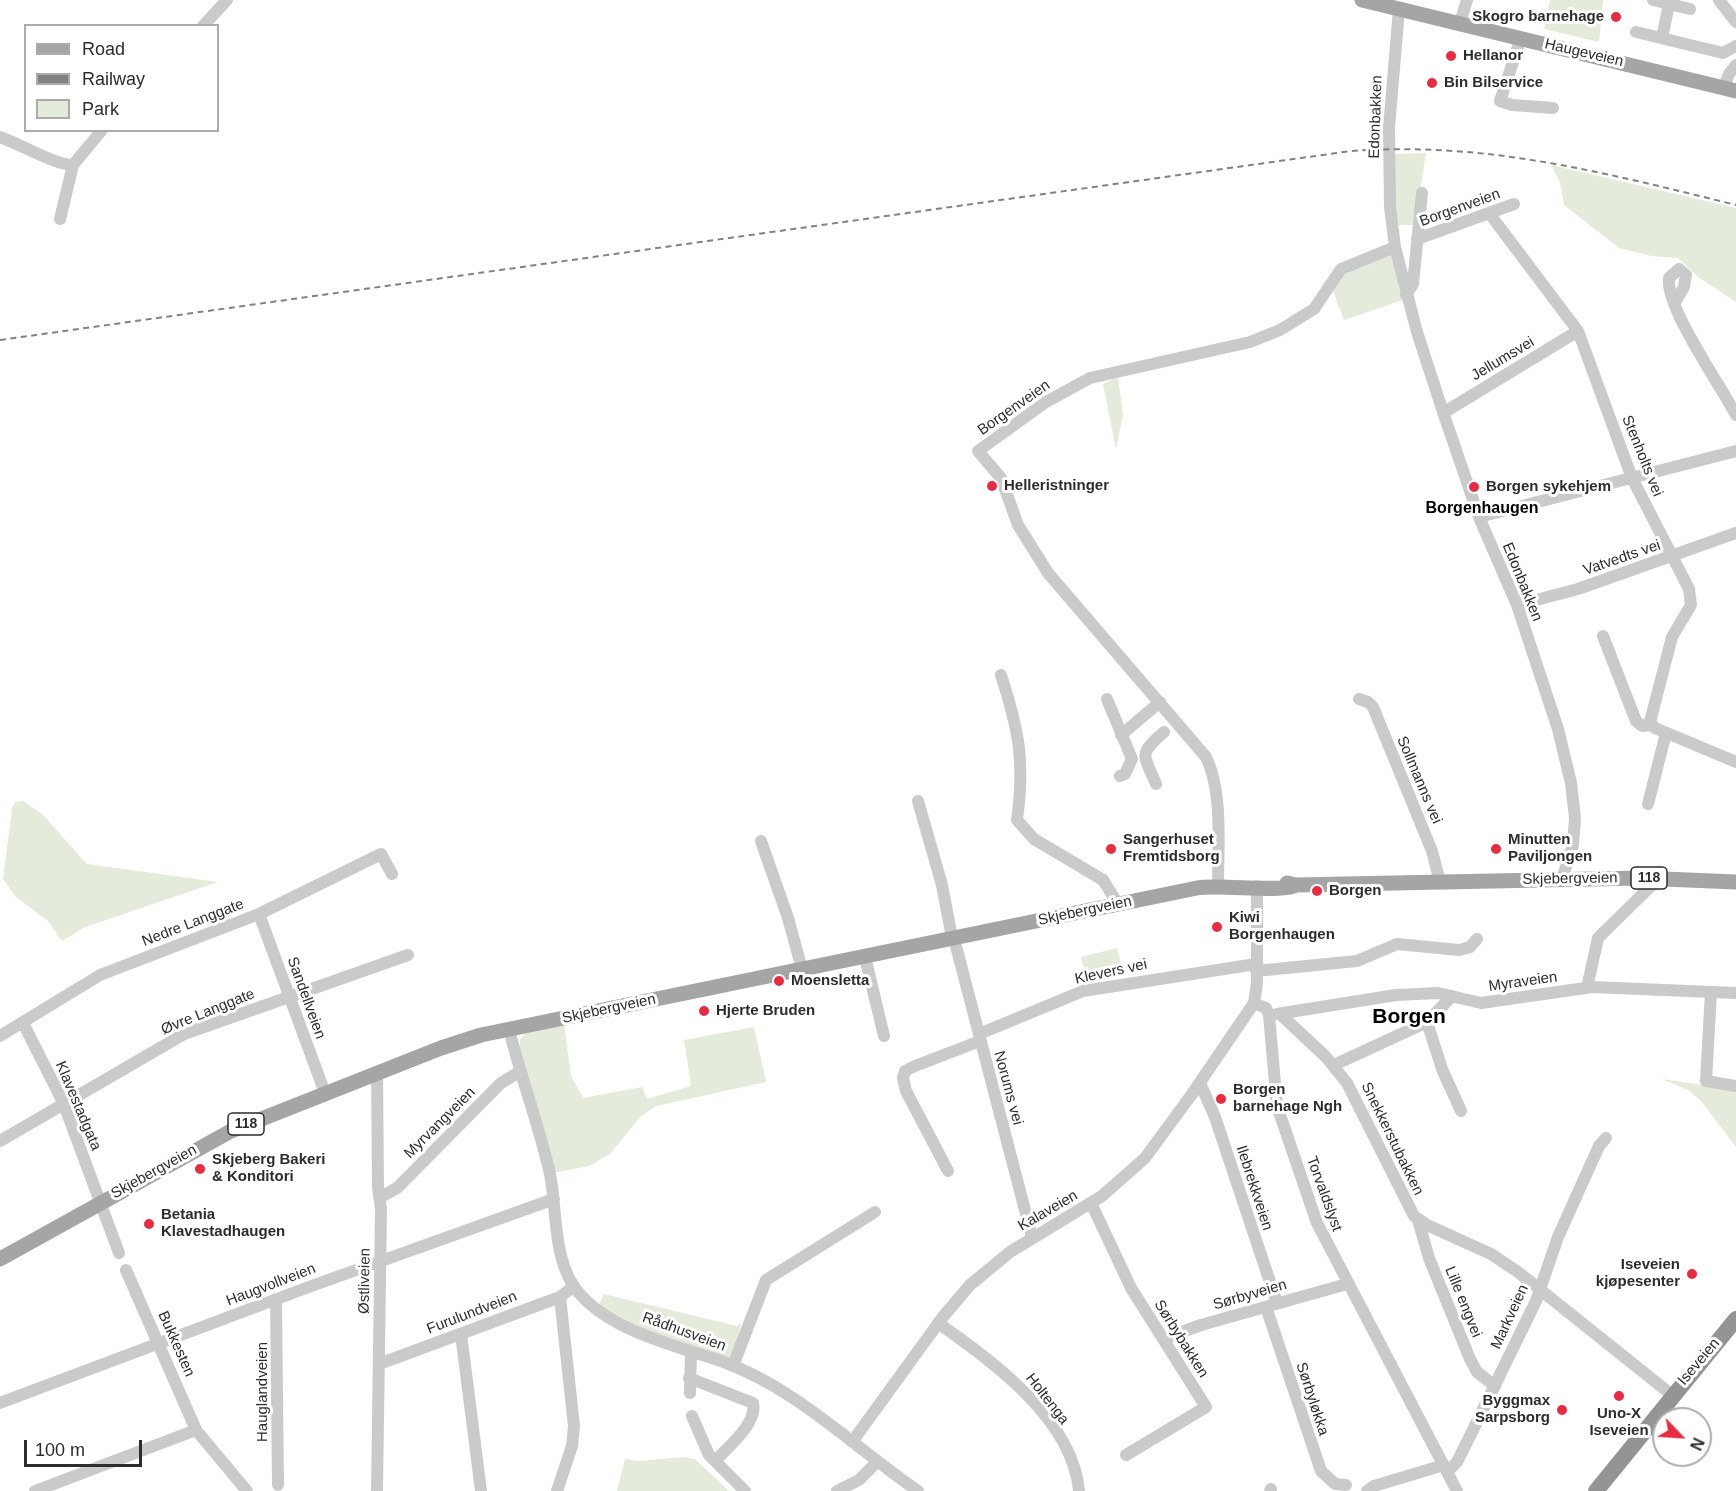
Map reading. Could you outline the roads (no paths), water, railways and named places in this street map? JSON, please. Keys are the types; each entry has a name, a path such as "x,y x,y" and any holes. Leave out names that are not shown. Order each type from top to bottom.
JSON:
{"highway":[{"name":"Iseveien","path":"1596,1491 1736,1319"}],"main road":[{"name":"Haugeveien","path":"1362,0 1730,89"},
{"name":"Skjebergveien","path":"0,1259 231,1131 441,1048 509,1029 802,969 954,942 1118,904 1218,886 1258,886 1276,882 1296,885 1659,878 1736,882"}],"street":[{"path":"205,24 227,0"},
{"path":"1460,23 1467,0"},
{"path":"1653,0 1690,9"},
{"path":"1719,0 1736,22"},
{"path":"1662,38 1669,4"},
{"name":"Edonbakken","path":"1399,9 1389,128 1390,207 1395,247 1406,295 1443,413 1479,517 1517,605 1552,707 1571,783 1575,818 1569,879"},
{"path":"1635,32 1723,53 1736,46"},
{"path":"1521,38 1500,101 1512,105 1553,108"},
{"path":"1730,89 1736,65"},
{"path":"60,219 73,165 100,132"},
{"path":"0,137 28,147 54,161 73,165"},
{"path":"1406,295 1413,284 1422,193"},
{"name":"Borgenveien","path":"1417,239 1514,204"},
{"name":"Stenholts vei","path":"1489,213 1578,331 1632,478 1689,589 1691,600 1672,637 1652,710 1652,725"},
{"name":"Borgenveien","path":"1218,886 1218,822 1210,764 1160,702 1048,573 1018,525 1001,478 978,451 1046,402 1090,378 1250,342 1290,325 1314,309 1341,269 1395,247"},
{"path":"1674,304 1736,415"},
{"name":"Jellumsvei","path":"1443,413 1578,331"},
{"path":"1479,517 1736,451"},
{"name":"Vatvedts vei","path":"1517,605 1578,589 1736,533"},
{"path":"1603,636 1636,722 1642,726 1652,725 1736,762"},
{"path":"1001,675 1017,723 1020,745 1022,782 1017,820 1034,839 1103,880 1118,904"},
{"path":"1107,699 1132,759 1125,774 1120,776"},
{"name":"Sollmanns vei","path":"1359,699 1368,702 1373,707 1432,851 1440,882"},
{"path":"1121,735 1160,702"},
{"path":"1156,784 1144,755 1145,748 1164,732"},
{"path":"1648,804 1666,733"},
{"name":"Norums vei","path":"918,801 942,885 954,942 1032,1237"},
{"path":"761,841 788,918 802,969"},
{"name":"Nedre Langgate","path":"0,1036 100,975 259,914 381,854 393,874"},
{"path":"1587,988 1598,938 1659,878"},
{"path":"1258,886 1254,1003 1275,1014"},
{"name":"Sandellveien","path":"259,914 325,1093"},
{"name":"Klevers vei","path":"948,1171 906,1091 903,1078 905,1071 1083,991 1256,968 1357,961 1397,944 1459,950 1470,947 1477,939"},
{"name":"Øvre Langgate","path":"0,1141 63,1102 184,1034 408,955"},
{"path":"865,957 884,1036"},
{"name":"Myraveien","path":"1275,1014 1396,995 1438,993 1482,1003 1587,988 1736,993"},
{"path":"1711,992 1706,1081 1736,1086"},
{"path":"1334,1065 1427,1022 1452,996"},
{"name":"Kalaveien","path":"852,1442 938,1323 986,1269 1032,1237 1091,1203 1116,1185 1152,1150 1254,1003"},
{"name":"Snekkerstubakken","path":"1275,1014 1334,1065 1352,1091 1401,1192 1418,1220 1491,1254 1541,1290 1672,1395"},
{"name":"Torvaldslyst","path":"1275,1014 1277,1106 1317,1223 1457,1491"},
{"path":"1427,1022 1442,1069 1461,1111"},
{"name":"Klavestadgata","path":"24,1023 63,1102 119,1252"},
{"name":"Rådhusveien","path":"509,1029 541,1135 563,1260 574,1286 597,1308 629,1328 662,1343 733,1366 772,1386 918,1491"},
{"name":"Myrvangveien","path":"381,1197 397,1188 501,1083 521,1071"},
{"name":"Østliveien","path":"377,1072 378,1187 381,1197 377,1491"},
{"name":"Ilebrekkveien","path":"1200,1083 1211,1107 1272,1305"},
{"name":"Markveien","path":"1446,1468 1456,1462 1495,1386 1541,1290 1545,1269 1599,1146 1606,1137"},
{"name":"Haugvollveien","path":"0,1403 276,1299 554,1199"},
{"name":"Sørbybakken","path":"1091,1203 1131,1288 1206,1407 1126,1455"},
{"path":"733,1366 766,1280 875,1212"},
{"name":"Lille engvei","path":"1418,1220 1429,1258 1470,1359 1477,1372 1495,1386"},
{"name":"Bukkesten","path":"126,1270 196,1430 247,1491"},
{"name":"Sørbyveien","path":"1163,1339 1201,1325 1347,1284"},
{"name":"Furulundveien","path":"379,1364 545,1300 560,1297 574,1286"},
{"path":"557,1491 572,1446 574,1426 560,1297"},
{"name":"Hauglandveien","path":"276,1299 278,1485"},
{"name":"Sørbyløkka","path":"1272,1305 1321,1472 1335,1484 1346,1485"},
{"name":"Holtenga","path":"938,1323 1018,1384 1064,1446 1079,1491"},
{"path":"461,1334 481,1491"},
{"path":"690,1393 691,1352"},
{"path":"689,1378 753,1402 755,1412 750,1421 715,1461"},
{"path":"692,1416 706,1451 745,1491"},
{"path":"35,1491 196,1430"},
{"path":"837,1491 860,1480 877,1462"},
{"path":"1367,1491 1374,1486 1446,1468"}],"railway":[{"path":"0,340 1351,151 1401,149 1498,155 1593,171 1736,205"}],"place":[{"name":"Skogro barnehage","path":"1616,17"},
{"name":"Hellanor","path":"1451,56"},
{"name":"Bin Bilservice","path":"1432,83"},
{"name":"Helleristninger","path":"992,486"},
{"name":"Borgen sykehjem","path":"1474,487"},
{"name":"Sangerhuset Fremtidsborg","path":"1111,849"},
{"name":"Minutten Paviljongen","path":"1496,849"},
{"name":"Borgen","path":"1317,891"},
{"name":"Kiwi Borgenhaugen","path":"1217,927"},
{"name":"Moensletta","path":"779,981"},
{"name":"Hjerte Bruden","path":"704,1011"},
{"name":"Borgen barnehage Ngh","path":"1221,1099"},
{"name":"Skjeberg Bakeri & Konditori","path":"200,1169"},
{"name":"Betania Klavestadhaugen","path":"149,1224"},
{"name":"Iseveien kjøpesenter","path":"1692,1274"},
{"name":"Uno-X Iseveien","path":"1619,1396"},
{"name":"Byggmax Sarpsborg","path":"1562,1410"}],"district":[{"name":"Borgenhaugen","path":"1482,509"},
{"name":"Borgen","path":"1409,1017"}]}
